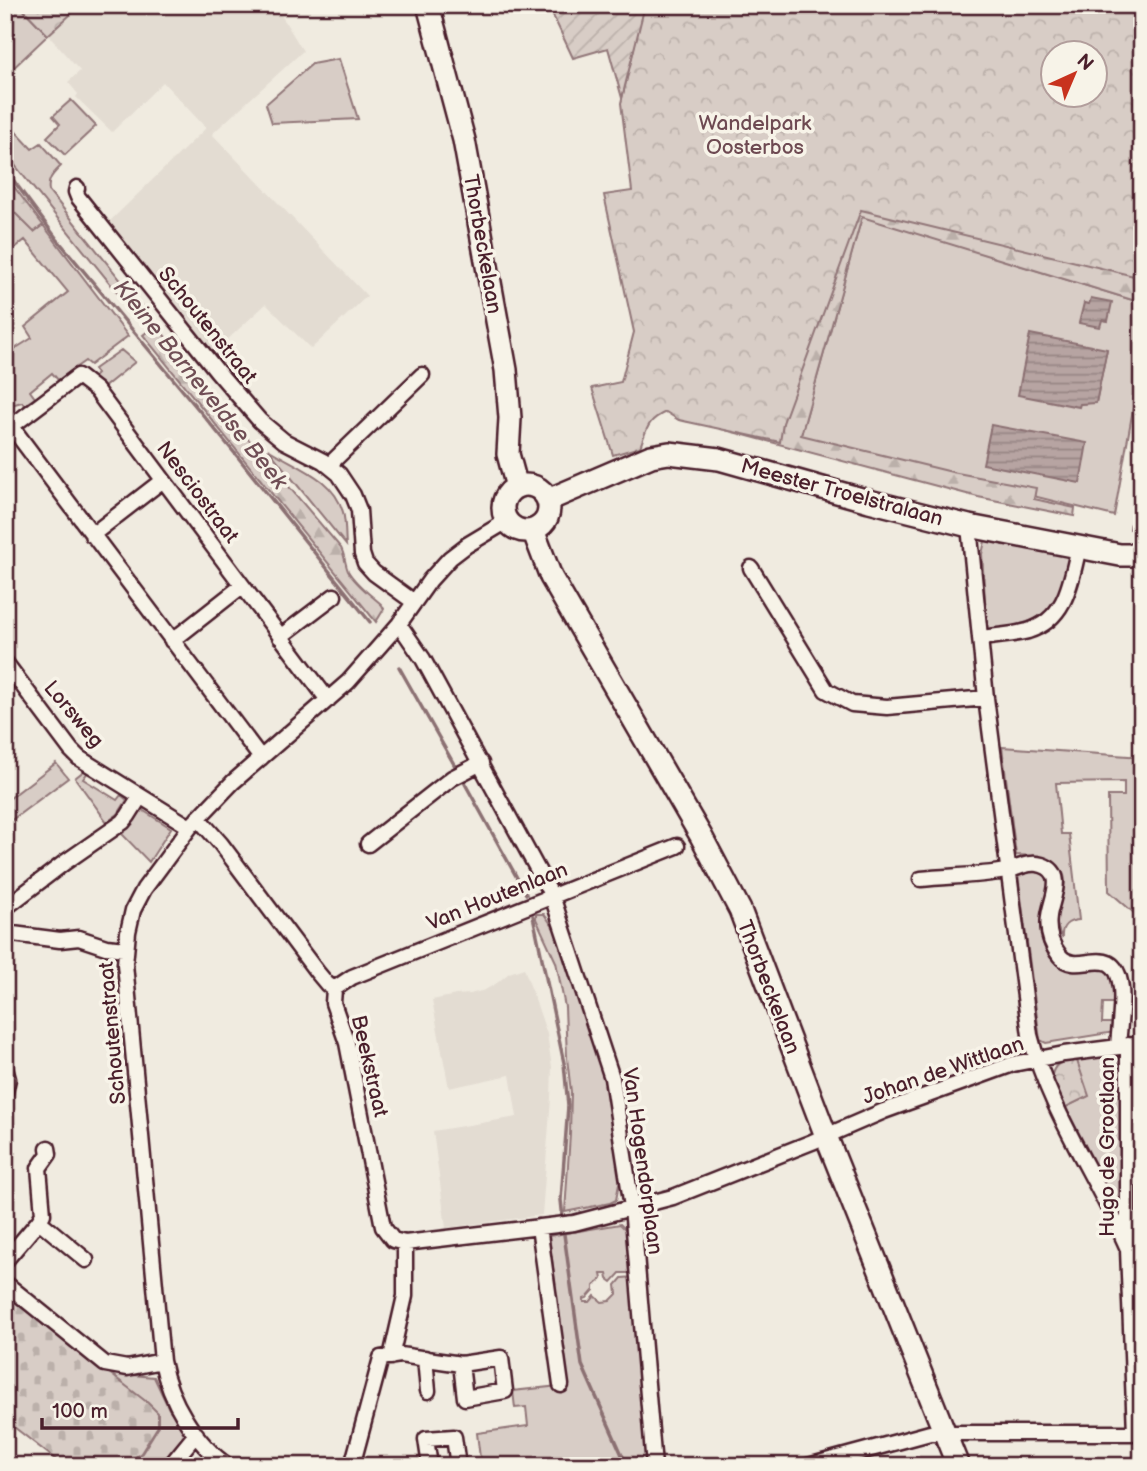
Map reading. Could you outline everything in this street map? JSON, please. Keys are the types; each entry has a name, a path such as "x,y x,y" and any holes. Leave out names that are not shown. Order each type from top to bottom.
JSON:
{"main road":[{"name":"Thorbeckelaan","path":"428,5 464,140 506,370 510,418 509,454 517,487"},
{"name":"Meester Troelstralaan","path":"548,500 651,456 669,453 719,459 969,526 1121,555 1142,555"},
{"path":"536,486 548,500 550,510 547,519 533,530 514,528 503,512 504,501 517,487 536,486"},
{"name":"Thorbeckelaan","path":"533,530 551,577 701,836 740,910 826,1136 958,1466"}],"street":[{"name":"Schoutenstraat","path":"77,188 78,197 260,421 284,441 329,465 339,474 354,495 359,510 365,563 374,573 414,602"},
{"path":"329,465 422,375"},
{"name":"Nesciostraat","path":"9,422 78,376 96,390 328,700"},
{"path":"9,422 261,758"},
{"path":"92,535 163,480"},
{"name":"Schoutenstraat","path":"229,1466 196,1434 176,1406 164,1373 125,964 128,932 134,910 144,889 194,822 233,782 348,682 399,624 430,580 450,558 507,521"},
{"name":"Hugo de Grootlaan","path":"969,526 986,698 1030,1035 1047,1087 1128,1249"},
{"path":"980,638 1029,631 1056,612 1066,598 1079,547"},
{"path":"751,568 826,690 852,704 887,707 986,698"},
{"path":"172,641 242,586"},
{"path":"281,637 334,596"},
{"name":"Van Hogendorplaan","path":"399,624 423,659 552,896 612,1078 632,1207 654,1466"},
{"name":"Lorsweg","path":"5,663 79,758 140,797 194,822"},
{"path":"1142,717 1142,729"},
{"path":"368,844 452,778 481,763"},
{"path":"5,908 123,822 140,797"},
{"path":"194,822 221,844 317,972 334,989"},
{"name":"Van Houtenlaan","path":"334,989 352,977 677,846"},
{"path":"921,879 1008,870 1033,862 1046,866 1054,874 1057,886 1049,917 1050,939 1061,958 1072,964 1092,960 1105,961 1114,967 1121,988 1129,1045"},
{"path":"5,933 60,940 79,938 126,950"},
{"name":"Beekstraat","path":"334,989 333,1003 346,1043 383,1227 393,1240 405,1243"},
{"name":"Hugo de Grootlaan","path":"1129,1045 1128,1249 1138,1433"},
{"name":"Johan de Wittlaan","path":"405,1243 575,1223 673,1196 884,1111 1013,1064 1129,1045"},
{"path":"5,1068 8,1079 5,1092"},
{"path":"5,1261 43,1214 39,1168 49,1154 48,1148"},
{"path":"39,1220 86,1259"},
{"path":"542,1227 561,1384"},
{"path":"352,1466 405,1296 405,1243"},
{"path":"5,1283 105,1364 127,1368 162,1361"},
{"path":"386,1358 400,1355 461,1364"},
{"path":"425,1358 428,1391"},
{"path":"807,1466 930,1433 1138,1433"},
{"path":"170,1466 196,1434"},
{"path":"430,1466 426,1439 453,1437 457,1466"}],"shaded area":[{"path":"81,5 275,5 303,51 212,134 367,296 311,349 266,304 213,353 108,223 206,128 163,82 112,132 76,97 78,94 68,82 80,71 48,35"},
{"path":"1091,298 1112,302 1108,321 1102,320 1100,327 1079,323 1084,303 1089,304"},
{"path":"1030,334 1107,349 1096,403 1080,404 1079,407 1018,395"},
{"path":"991,425 1087,443 1080,483 983,464"},
{"path":"524,968 547,1034 552,1067 542,1215 446,1228 433,1131 517,1117 510,1075 449,1088 432,1000 485,990 509,973"}],"green space":[{"path":"5,5 19,5 48,35 5,76"},
{"path":"19,5 81,5 48,35"},
{"path":"548,5 645,5 622,98 608,48 573,58"},
{"name":"Wandelpark Oosterbos","path":"644,5 1142,5 1142,278 861,210 783,423 780,442 679,420 666,412 651,422 640,447 613,455 592,388 621,382 634,332 604,195 632,191 621,103"},
{"path":"339,59 358,119 272,123 266,104 312,64"},
{"path":"71,100 96,126 65,155 47,137 60,124 53,116"},
{"path":"5,120 32,149 41,143 61,166 50,180 49,191 150,318 142,323 5,153"},
{"path":"5,175 43,225 34,232 5,203"},
{"path":"852,192 1142,270 1142,303 862,217 801,435 952,472 1036,488 1034,499 1075,508 1074,516 978,497 679,420 667,412"},
{"path":"5,203 34,231 43,225 128,336 90,365 85,361 58,380 52,373 30,391 35,398 24,405 22,402 11,405 5,402 5,355 32,338 25,327 68,292 25,240 5,256"},
{"path":"862,216 1142,303 1142,411 1133,409 1114,516 803,439 801,435","holes":["1107,349 1096,402 1079,404"]},
{"path":"156,325 341,548 351,576 384,609 376,622 143,335"},
{"path":"121,350 135,362 103,388 90,381 97,374 94,369"},
{"path":"268,449 312,474 331,490 343,512 346,545"},
{"path":"1140,461 1142,517 1140,531 1130,529"},
{"path":"988,538 1068,556 1071,559 1064,587 1049,610 1030,621 987,631 982,554"},
{"path":"1002,747 1142,757 1142,920 1109,891 1108,796 1124,796 1124,782 1056,783 1061,834 1069,834 1079,920 1066,925 1062,938 1056,914 1065,879 1057,865 1050,861 1016,855"},
{"path":"56,763 68,778 5,825 5,802"},
{"path":"85,770 88,772 83,779 117,800 121,795 127,800 118,814 107,822 75,778"},
{"path":"139,808 171,828 149,862 122,834"},
{"path":"1031,870 1042,872 1049,883 1041,932 1050,957 1068,969 1103,969 1114,976 1114,1003 1103,1003 1102,1023 1114,1023 1115,1032 1046,1043 1040,1040 1018,875"},
{"path":"536,914 544,914 558,934 613,1113 623,1183 619,1184 616,1200 610,1203 565,1212 571,1092 565,1007 556,962"},
{"path":"1134,988 1142,988 1142,1025 1132,1026"},
{"path":"1107,1054 1122,1062 1122,1206 1117,1207 1111,1203 1064,1108 1088,1096 1076,1058"},
{"path":"1076,1058 1089,1096 1064,1108 1051,1079 1052,1074 1059,1064"},
{"path":"620,1224 626,1230 629,1273 620,1273 612,1282 607,1274 601,1274 602,1279 584,1302 590,1302 595,1296 602,1302 610,1301 617,1294 616,1285 622,1278 634,1277 650,1466 481,1466 477,1433 528,1426 526,1407 515,1408 513,1391 568,1385 549,1236"},
{"path":"5,1292 158,1413 158,1426 141,1453 123,1466 64,1466 5,1420"},
{"path":"110,1373 154,1377 169,1409 187,1434 160,1466 123,1466 142,1453 158,1427 125,1386"}],"waterway":[{"name":"Kleine Barneveldse Beek","path":"5,169 57,239 370,622"},
{"name":"Kleine Barneveldse Beek","path":"399,667 455,766"},
{"name":"Kleine Barneveldse Beek","path":"464,782 526,894"},
{"name":"Kleine Barneveldse Beek","path":"533,916 564,1063 568,1106 561,1200 563,1219"},
{"name":"Kleine Barneveldse Beek","path":"563,1227 582,1365 627,1466"}]}
